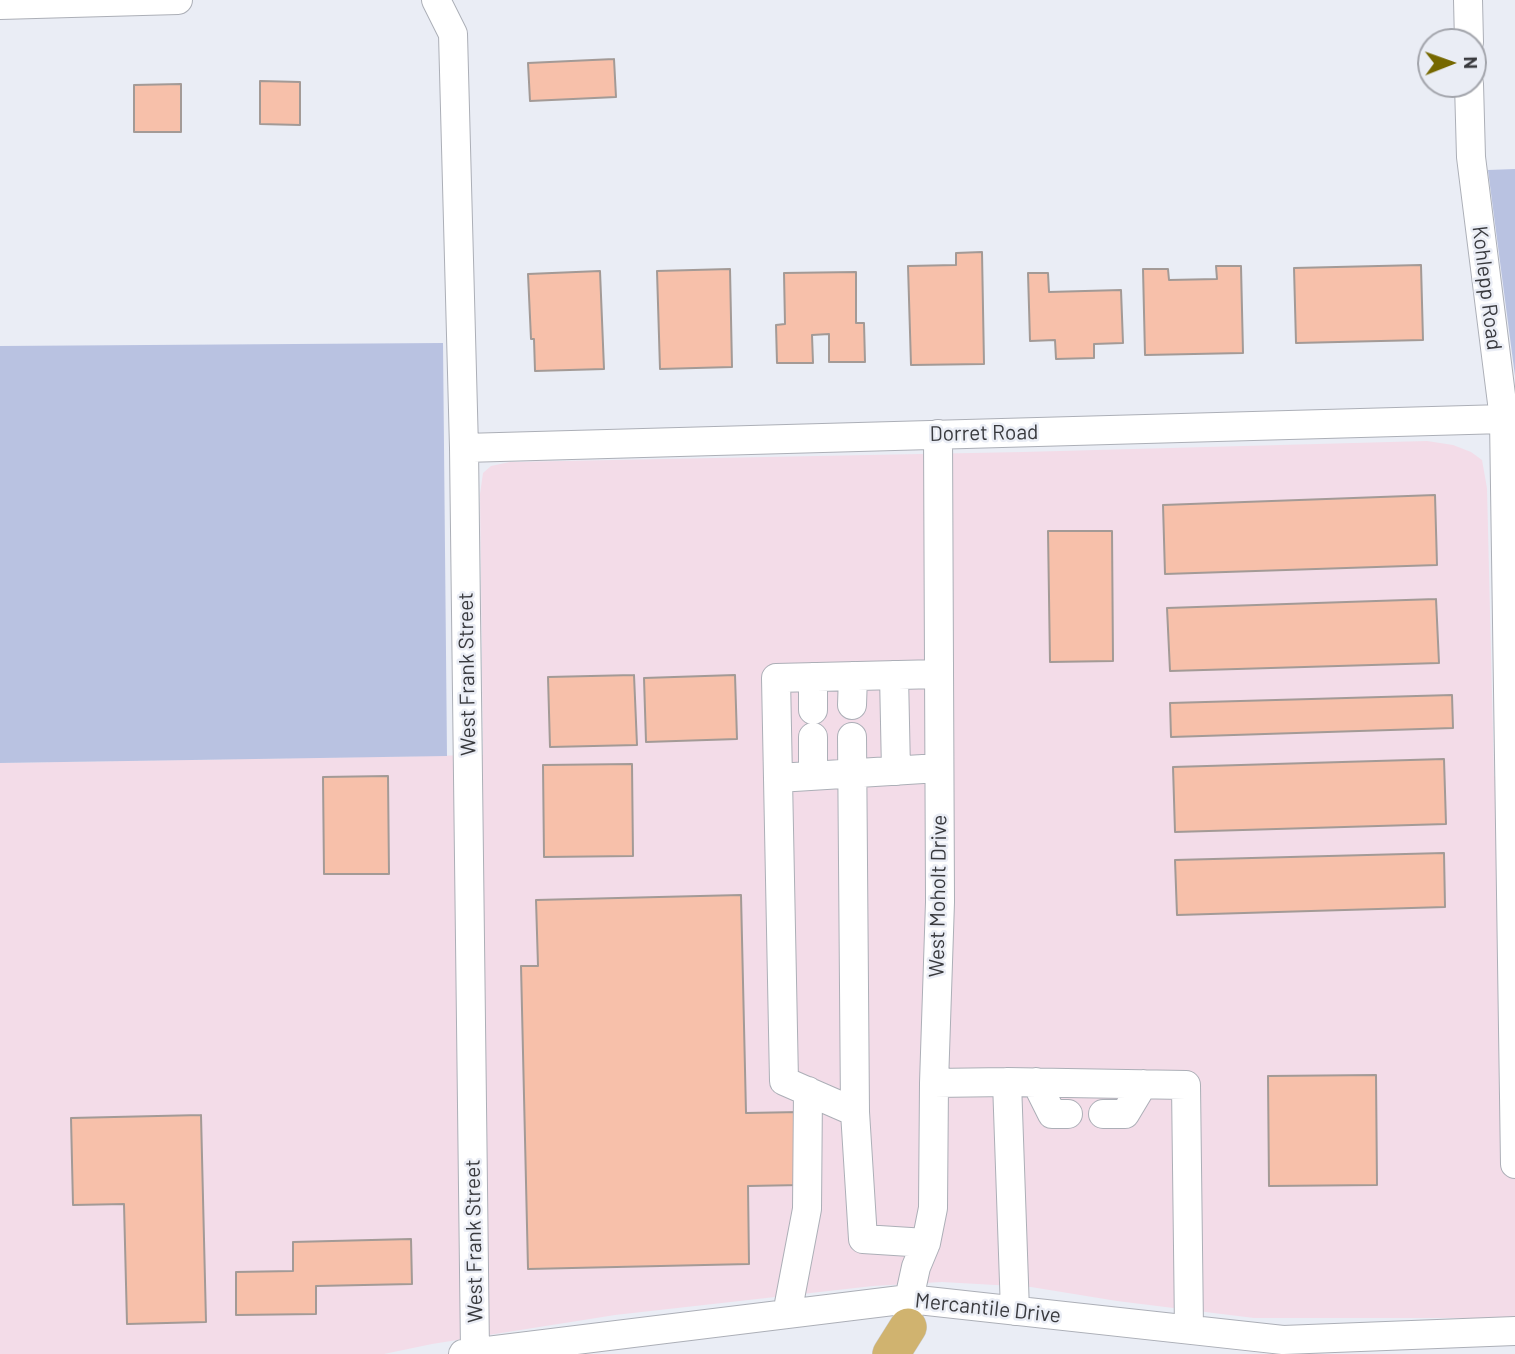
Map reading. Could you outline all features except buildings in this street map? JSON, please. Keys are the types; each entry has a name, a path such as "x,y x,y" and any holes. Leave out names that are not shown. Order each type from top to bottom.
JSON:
{"street":[{"path":"0,5 178,0"},
{"name":"West Frank Street","path":"436,0 453,34 464,447 469,1353"},
{"path":"1468,0 1469,28"},
{"name":"Kohlepp Road","path":"1469,98 1471,157 1504,419 1515,1164"},
{"name":"Dorret Road","path":"464,447 1504,419"},
{"name":"West Moholt Drive","path":"904,1333 916,1267 926,1243 933,1208 940,902 938,434"},
{"path":"855,1112 783,1081 776,678 939,674"},
{"path":"894,675 896,771"},
{"path":"852,705 853,676"},
{"path":"813,677 813,775"},
{"path":"852,737 855,1112 863,1239 926,1243"},
{"path":"778,778 939,768"},
{"path":"1007,1082 1015,1311"},
{"path":"1036,1082 1052,1114 1068,1114"},
{"path":"934,1083 1186,1085 1189,1329"},
{"path":"1102,1114 1125,1114 1143,1084"},
{"path":"787,1314 807,1209 808,1091"},
{"name":"Mercantile Drive","path":"469,1353 787,1314 904,1333 1015,1311 1283,1340 1515,1331"}],"shaded area":[{"path":"1515,169 1515,376 1488,170"},
{"path":"443,343 447,756 0,763 0,346"},
{"path":"1427,441 1453,445 1482,460 1487,488 1494,776 1515,776 1515,1318 1254,1318 1031,1287 942,1282 873,1286 615,1315 384,1354 0,1354 0,763 483,755 480,494 483,473 491,466 510,462"}]}
